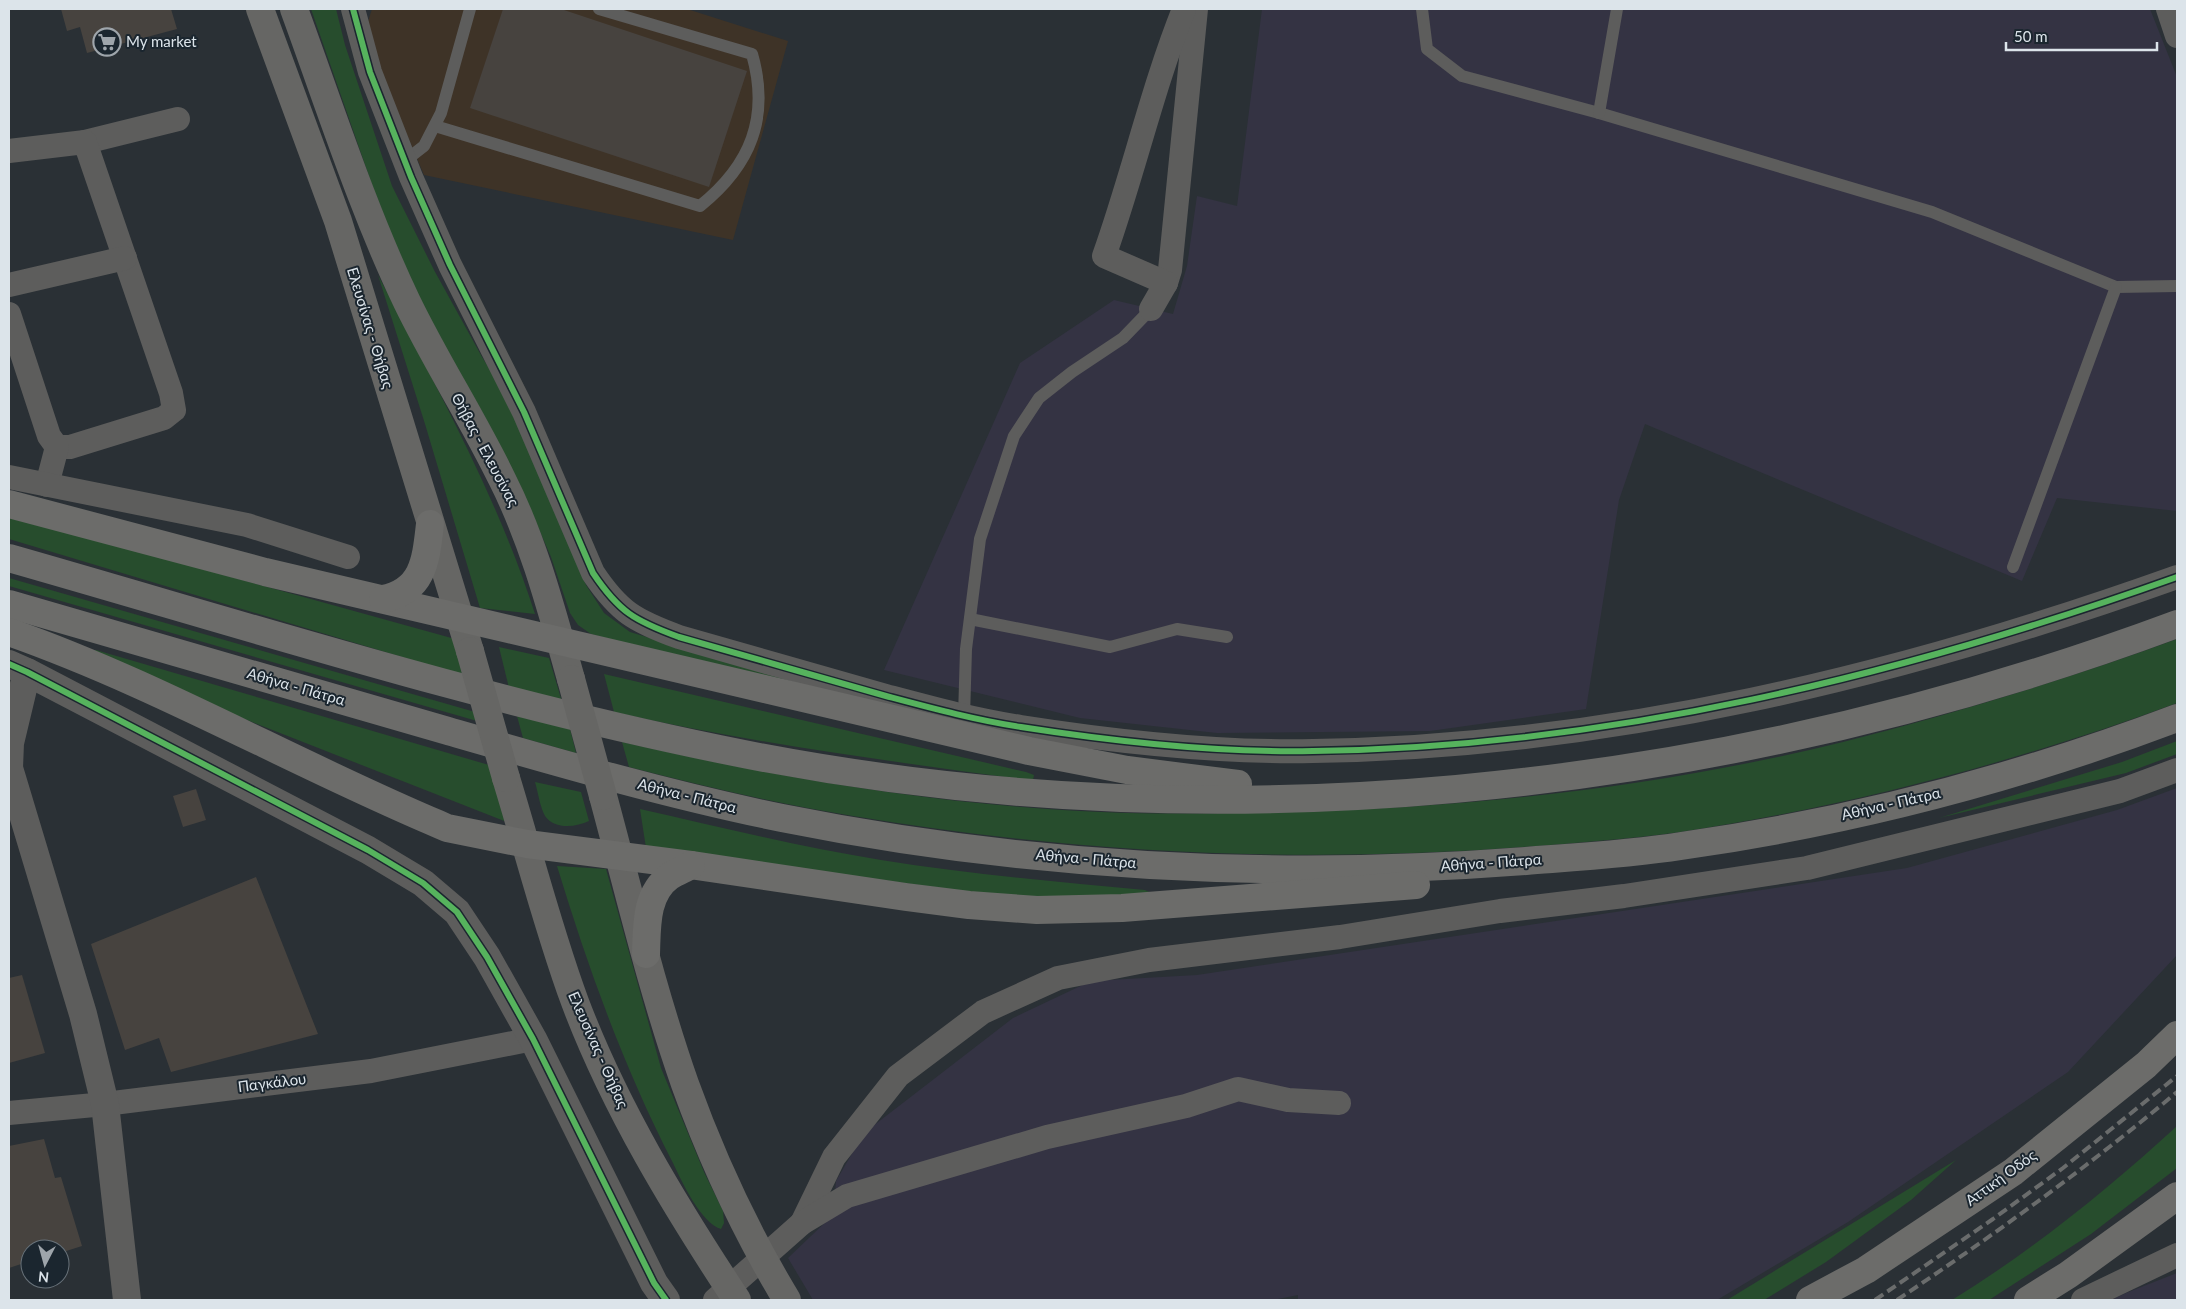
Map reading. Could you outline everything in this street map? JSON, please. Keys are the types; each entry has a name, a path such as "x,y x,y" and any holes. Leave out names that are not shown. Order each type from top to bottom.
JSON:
{"highway":[{"path":"9,504 265,572 460,619 560,640 1076,761 1127,770 1331,796"},
{"path":"383,599 399,595 410,588 420,574 426,559 430,524"},
{"path":"9,558 419,676 631,730 722,750 790,763 928,783 1099,797 1212,799 1407,793 1513,784 1656,764 1834,729 1927,704 2110,649 2177,624"},
{"name":"Αθήνα - Πάτρα","path":"9,604 652,788 783,818 904,838 1094,861 1222,868 1414,868 1573,857 1679,847 1859,812 1952,790 2044,763 2177,718"},
{"path":"9,632 144,686 378,798 447,828 527,844 691,865 906,898 1037,910 1132,907 1489,878 1679,847"},
{"path":"646,954 647,917 654,894 668,877 691,865"},
{"name":"Αττική Οδός","path":"1810,1300 1866,1270 2013,1172 2146,1065 2177,1035"},
{"path":"2028,1300 2068,1275 2177,1196"}],"main road":[{"name":"Ελευσίνας - Θήβας","path":"260,9 338,221 470,651 549,925 576,1003 605,1074 727,1296"},
{"name":"Θήβας - Ελευσίνας","path":"294,9 365,202 408,302 506,487 532,551 560,640 619,856"},
{"path":"619,856 646,954 686,1085 712,1152 762,1258 787,1300"}],"street":[{"path":"352,9 370,72 406,160 411,177 450,265 524,412 594,573 608,596 625,612 646,625 679,637 964,717 1021,727 1172,746 1312,752 1444,745 1526,737 1591,730 1668,717 1832,681 1998,636 2100,604 2177,577"},
{"path":"1166,282 1104,256 1125,197 1171,42 1184,9"},
{"path":"1151,309 1166,282 1170,270 1196,9"},
{"path":"2168,9 2177,36"},
{"path":"9,151 85,142 178,119"},
{"path":"57,448 70,447 164,418 174,410 171,392 85,142"},
{"path":"9,285 125,258"},
{"path":"9,314 49,436 57,448 47,485"},
{"path":"9,477 247,525 348,557"},
{"path":"127,1300 104,1104 83,1014 9,768 18,668 368,850 423,883 457,912 487,957 533,1039 654,1283 666,1300"},
{"path":"802,1223 834,1157 898,1076 983,1012 1058,978 1149,960 1340,937 1500,911 1624,896 1808,868 2120,791 2177,770"},
{"name":"Παγκάλου","path":"9,1113 104,1104 371,1071 533,1039"},
{"path":"727,1296 762,1258 802,1223 847,1196 1047,1137 1186,1106 1238,1089 1288,1100 1339,1103"},
{"path":"2083,1300 2177,1255"}],"lane":[{"path":"406,160 424,146 441,112 470,9"},
{"path":"435,126 700,206 727,182 739,166 752,139 759,111 760,92 758,72 752,54 599,9"},
{"path":"1422,9 1427,50 1462,76 1599,113 1932,212 2116,287 2177,286"},
{"path":"1599,113 1617,9"},
{"path":"2014,567 2116,287"},
{"path":"964,717 966,649 980,539 1014,436 1039,398 1072,372 1123,338 1151,309"},
{"path":"970,619 1110,647 1177,629 1227,637"}],"shaded area":[{"path":"372,9 687,9 788,41 733,240 424,175 364,34"},
{"path":"1262,9 2150,9 2177,77 2177,511 2057,498 2022,581 1645,424 1619,500 1586,709 1430,731 1217,733 1080,718 884,670 1020,363 1114,300 1173,314 1187,266 1197,196 1237,206"},
{"path":"2177,788 2177,955 2068,1072 1848,1222 1717,1300 1298,1300 1298,1295 1273,1300 813,1300 788,1258 833,1215 836,1181 864,1133 1013,1018 1091,981 1197,975 1907,868 2117,810"},
{"path":"2177,1273 2177,1300 2111,1300 2126,1293"}],"green space":[{"path":"311,9 336,9 345,45 392,186 434,270 482,357 519,416 586,585 604,613 630,632 855,700 868,710 591,634 578,625 570,613 551,557 522,490 456,375 388,231"},
{"path":"378,275 443,399 484,483 520,570 535,614 480,608"},
{"path":"9,518 142,552 455,639 465,676 9,539"},
{"path":"9,578 475,712 477,721 9,586"},
{"path":"2177,639 2177,703 2056,744 1932,780 1807,809 1680,832 1602,841 1523,847 1355,855 1271,854 1103,847 1020,839 936,829 825,811 685,781 629,767 622,742 741,767 860,788 980,803 1040,808 1124,813 1192,814 1354,810 1425,806 1495,800 1635,783 1774,758 1843,742 1970,707 2053,682"},
{"path":"499,647 549,658 562,702 509,688"},
{"path":"87,650 96,650 489,765 512,824 229,713"},
{"path":"604,674 1026,772 1034,775 1033,780 923,766 768,742 614,712"},
{"path":"517,716 570,729 576,753 523,738"},
{"path":"2177,741 2177,754 2126,773 1939,818 2122,762"},
{"path":"535,782 581,792 589,821 572,826 554,824 545,816"},
{"path":"640,809 790,843 881,860 980,874 1145,890 1151,893 1036,901 646,848"},
{"path":"557,866 606,869 661,1068 704,1172 723,1211 724,1223 721,1229 706,1219 693,1201 655,1127 623,1054 594,980"},
{"path":"2177,1126 2177,1168 2091,1234 1989,1300 1952,1300 2011,1261 2069,1218"},
{"path":"1956,1160 1911,1200 1826,1262 1764,1300 1727,1300"}],"building":[{"name":"My market","path":"61,9 171,9 177,29 87,53 80,27 67,31"},
{"path":"503,9 561,9 747,71 709,187 470,108"},
{"path":"196,789 206,820 183,827 173,796"},
{"path":"256,877 318,1034 171,1072 159,1038 125,1050 91,944"},
{"path":"22,975 45,1053 9,1063 9,978"},
{"path":"44,1139 55,1178 61,1177 82,1246 70,1250 70,1239 20,1239 20,1264 9,1268 9,1146"}],"railway":[{"path":"1875,1300 1993,1219 2063,1168 2177,1076"},
{"path":"1897,1300 2040,1200 2177,1092"}],"cycle path":[{"path":"353,9 370,72 411,177 450,265 524,412 593,573 611,597 629,614 651,626 679,637 886,696 1004,724 1093,737 1167,745 1240,750 1313,751 1423,746 1534,736 1643,720 1752,700 1860,675 1967,645 2072,613 2177,577"},
{"path":"9,664 368,850 423,883 457,912 487,957 533,1039 654,1283 666,1300"}],"place":[{"name":"My market","path":"107,42"}]}
